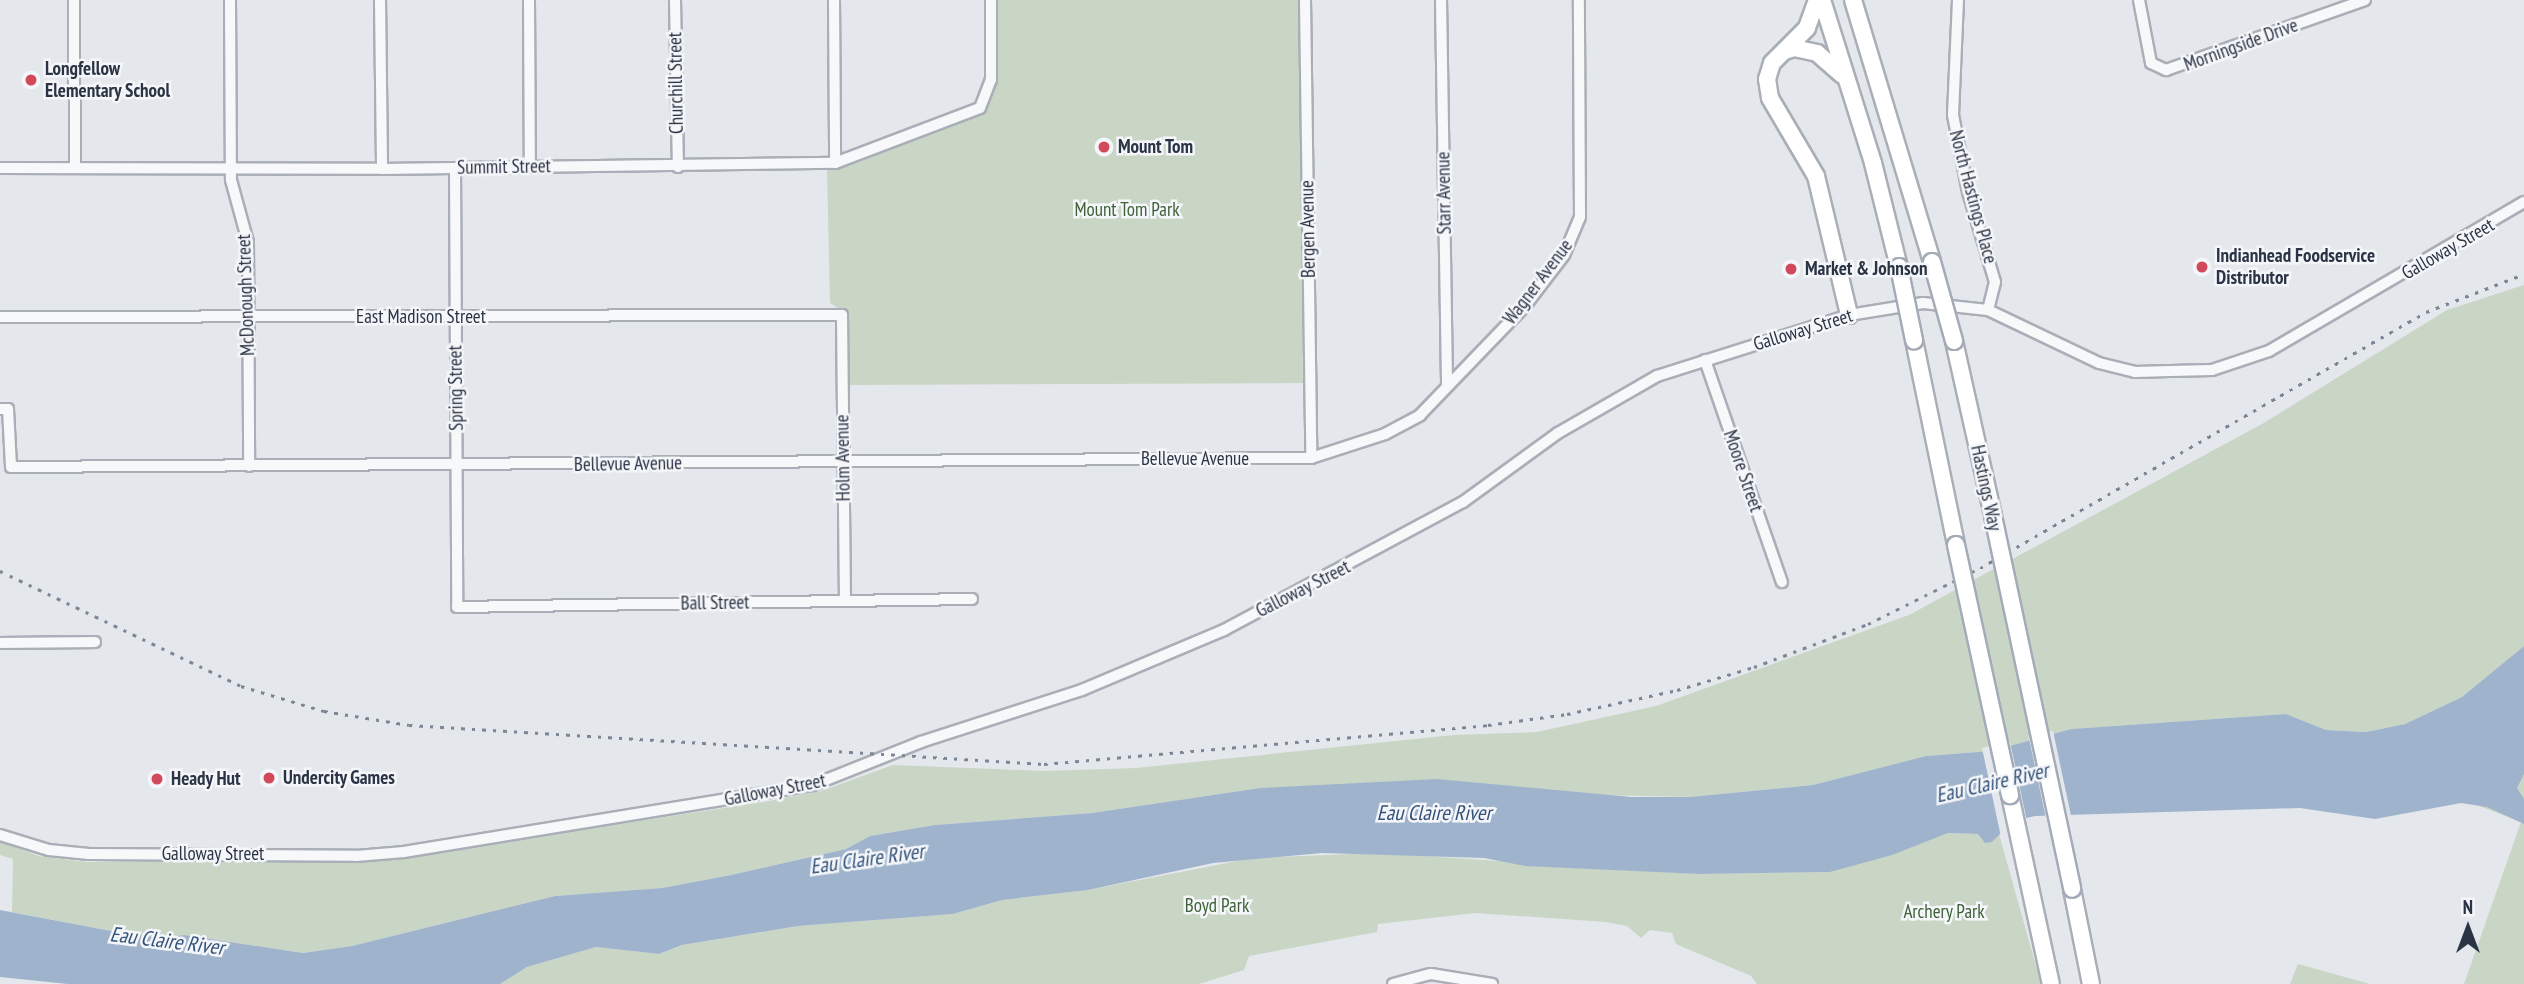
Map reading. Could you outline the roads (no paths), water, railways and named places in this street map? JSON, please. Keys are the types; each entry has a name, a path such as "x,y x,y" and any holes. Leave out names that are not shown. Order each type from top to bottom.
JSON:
{"main road":[{"path":"1817,0 1807,28 1768,71 1770,98 1816,176 1849,315"},
{"name":"Hastings Way","path":"1822,0 1847,79 1899,267 2051,984"},
{"name":"Hastings Way","path":"1853,0 1954,341 2091,984"},
{"path":"1785,51 1794,48 1817,53 1847,79"}],"street":[{"path":"74,0 75,167"},
{"name":"McDonough Street","path":"230,0 231,168 248,242 248,466"},
{"path":"380,0 382,169"},
{"path":"529,0 530,166"},
{"name":"Churchill Street","path":"675,0 678,167"},
{"path":"834,0 835,163"},
{"name":"Summit Street","path":"0,168 382,169 835,163 980,108 988,94 991,0"},
{"name":"Bergen Avenue","path":"1305,0 1311,458"},
{"name":"Starr Avenue","path":"1441,0 1447,386"},
{"name":"Wagner Avenue","path":"1311,458 1385,434 1420,415 1525,306 1575,235 1580,217 1579,0"},
{"name":"North Hastings Place","path":"1958,0 1953,115 1968,192 1995,282 1988,310"},
{"name":"Morningside Drive","path":"2139,0 2147,48 2157,69 2176,68 2365,0"},
{"name":"Spring Street","path":"455,168 457,607"},
{"name":"Galloway Street","path":"0,835 49,850 89,853 356,856 404,852 823,782 921,742 1082,690 1224,630 1463,502 1610,399 1705,360 1849,315 1923,303 1988,310 2099,363 2135,372 2213,370 2269,351 2524,202"},
{"name":"East Madison Street","path":"0,317 842,315"},
{"name":"Holm Avenue","path":"842,315 845,601"},
{"name":"Moore Street","path":"1705,360 1782,582"},
{"name":"Bellevue Avenue","path":"0,409 8,409 11,467 457,467 1311,458"},
{"name":"Ball Street","path":"457,607 972,599"},
{"path":"0,642 95,642"},
{"path":"1393,984 1431,974 1451,980 1492,984"}],"water":[{"name":"Eau Claire River","path":"2524,646 2524,774 2517,788 2524,799 2524,824 2487,807 2461,803 2375,819 2300,808 2035,816 2013,821 1992,842 1985,843 1978,834 1948,833 1892,855 1830,872 1700,874 1525,866 1484,858 1322,853 1213,863 1088,890 1002,900 953,914 798,926 682,945 659,954 596,947 527,967 500,984 68,984 0,977 0,910 111,931 161,938 184,935 303,953 352,946 555,896 662,888 731,875 846,849 870,836 935,825 1092,813 1260,788 1437,779 1631,797 1690,797 1813,785 1926,756 1991,751 2071,729 2286,714 2326,730 2366,732 2405,724 2462,697"}],"railway":[{"path":"0,571 241,686 324,711 409,725 1044,764 1488,725 1567,714 1677,690 1754,667 1868,624 1980,568 2426,312 2524,274"}],"place":[{"name":"Longfellow Elementary School","path":"31,80"},
{"name":"Mount Tom","path":"1104,147"},
{"name":"Indianhead Foodservice Distributor","path":"2202,267"},
{"name":"Market & Johnson","path":"1791,269"},
{"name":"Undercity Games","path":"269,778"},
{"name":"Heady Hut","path":"157,779"}],"park label":[{"name":"Mount Tom Park","path":"1127,210"},
{"name":"Boyd Park","path":"1217,906"},
{"name":"Archery Park","path":"1944,912"}]}
